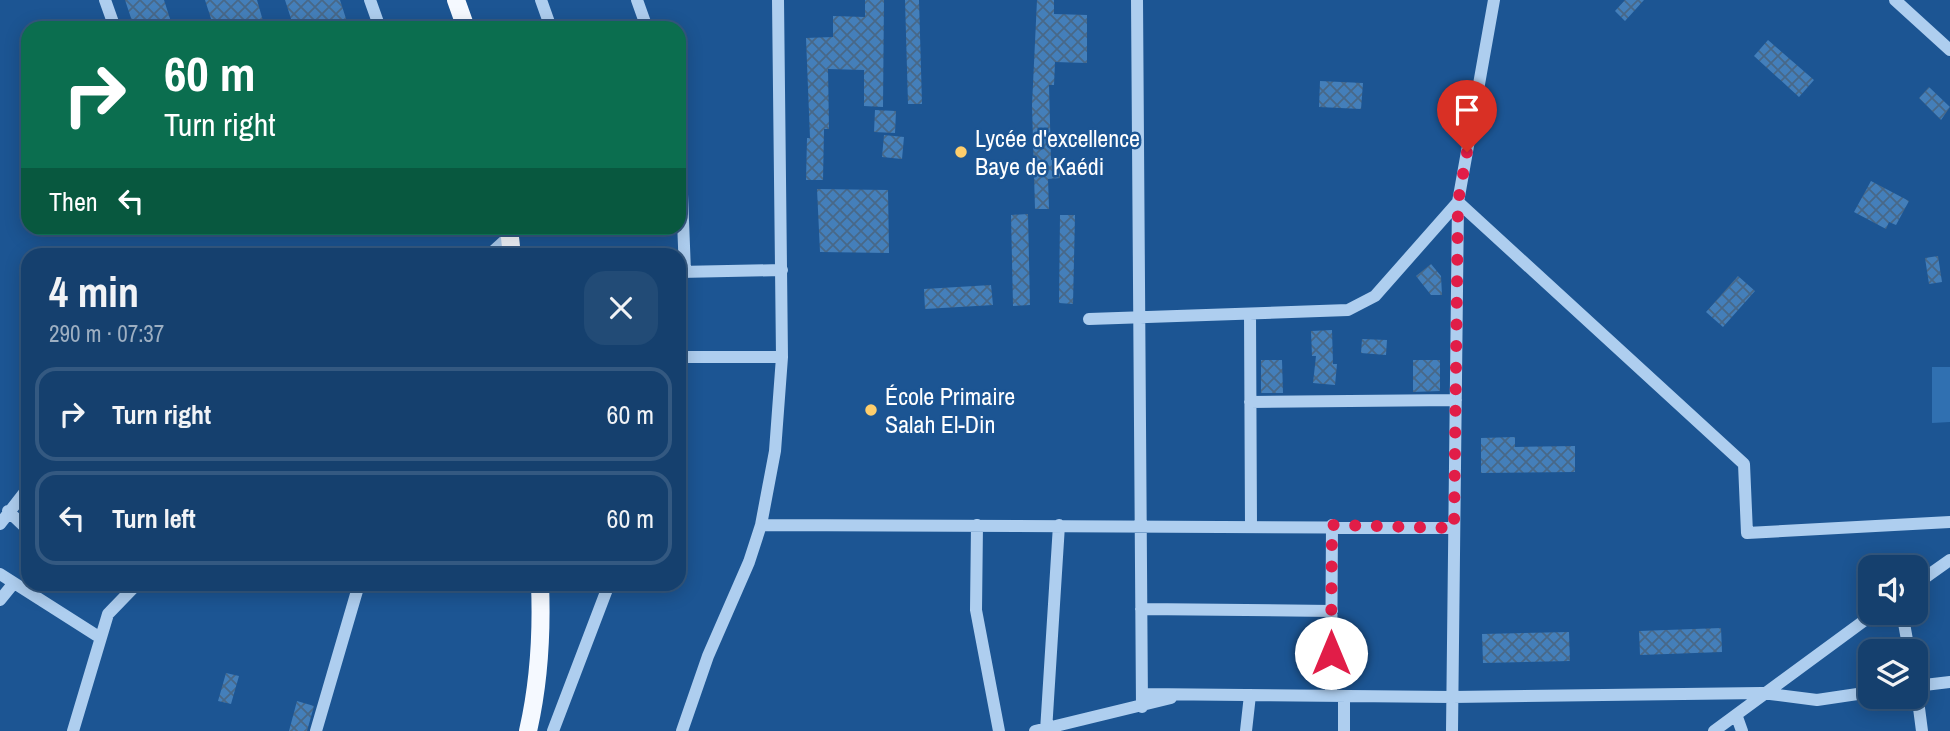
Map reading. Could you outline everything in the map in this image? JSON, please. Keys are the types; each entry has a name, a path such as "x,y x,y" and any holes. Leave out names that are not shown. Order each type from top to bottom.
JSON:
{"main road":[{"path":"456,0 464,21"},
{"path":"528,731 537,682 542,618 540,591"}],"street":[{"path":"105,0 112,21"},
{"path":"370,0 378,21"},
{"path":"541,0 548,21"},
{"path":"637,0 644,21"},
{"path":"682,731 708,656 749,562 761,525 775,452 782,357 778,0"},
{"path":"1137,0 1142,700"},
{"path":"1452,731 1458,202 1494,0"},
{"path":"1895,0 1950,50"},
{"path":"1089,319 1348,310 1361,306 1375,296 1458,202"},
{"path":"1458,202 1744,464 1747,533 1950,522"},
{"path":"495,248 507,235"},
{"path":"686,272 782,270"},
{"path":"1250,314 1251,526"},
{"path":"686,357 782,357"},
{"path":"1250,402 1456,400"},
{"path":"0,524 21,496"},
{"path":"8,511 21,523"},
{"path":"761,525 1332,525 1454,528"},
{"path":"977,525 975,610 999,731"},
{"path":"1059,525 1043,730 1142,700 1184,694 1452,697 1762,693 1817,700 1858,694"},
{"path":"1332,525 1332,611 1337,696 1344,731"},
{"path":"1928,576 1950,560"},
{"path":"0,574 21,589"},
{"path":"0,600 13,584"},
{"path":"24,591 99,637"},
{"path":"73,731 108,614 130,591"},
{"path":"316,731 357,591"},
{"path":"552,731 606,591"},
{"path":"1141,609 1332,611"},
{"path":"1714,731 1737,717 1762,693 1858,625"},
{"path":"1928,684 1950,682"},
{"path":"1246,731 1250,695"},
{"path":"1919,709 1922,731"},
{"path":"1737,717 1742,731"}],"shaded area":[{"path":"1932,367 1950,367 1950,422 1932,423"}],"building":[{"path":"125,0 164,0 171,21 138,19 132,21"},
{"path":"205,0 257,0 263,21 212,21"},
{"path":"285,0 340,0 347,21 292,21"},
{"path":"865,0 884,0 883,107 864,106 864,70 828,69 829,129 824,129 823,180 806,180 807,138 810,138 806,38 833,37 833,16 865,17"},
{"path":"905,0 919,0 922,104 908,104"},
{"path":"1037,0 1054,0 1054,14 1087,15 1087,63 1055,62 1054,85 1049,85 1051,160 1060,160 1060,178 1048,179 1049,209 1035,209 1032,105"},
{"path":"1625,0 1644,0 1625,21 1615,11"},
{"path":"1768,40 1814,80 1799,97 1754,56"},
{"path":"1320,81 1363,83 1361,109 1319,107"},
{"path":"1929,87 1950,107 1941,120 1919,98"},
{"path":"875,110 896,111 895,133 874,132"},
{"path":"884,135 904,137 902,159 882,157"},
{"path":"1871,181 1909,201 1896,225 1889,222 1886,229 1854,212"},
{"path":"817,189 888,190 889,253 820,252"},
{"path":"1028,214 1030,305 1013,306 1011,215"},
{"path":"1060,215 1075,215 1073,304 1059,303"},
{"path":"1938,256 1942,282 1929,284 1925,258"},
{"path":"1431,264 1441,276 1442,295 1431,295 1416,276"},
{"path":"1738,276 1755,291 1723,327 1706,312"},
{"path":"991,285 993,305 925,309 924,289"},
{"path":"1332,330 1333,364 1337,364 1335,385 1313,383 1316,356 1312,356 1311,331"},
{"path":"1362,339 1387,340 1386,355 1361,353"},
{"path":"1261,360 1282,360 1283,393 1261,393"},
{"path":"1413,360 1440,360 1440,391 1413,392"},
{"path":"1515,437 1515,447 1575,446 1575,472 1481,473 1481,438"},
{"path":"1721,628 1722,652 1640,655 1639,631"},
{"path":"1569,632 1570,661 1483,663 1482,634"},
{"path":"226,673 239,676 231,704 218,701"},
{"path":"297,701 314,706 307,731 289,731"}],"place":[{"name":"Lycée d'excellence Baye de Kaédi","path":"961,152"},
{"name":"École Primaire Salah El-Din","path":"871,410"}],"route":[{"path":"1331,653 1332,525 1454,528 1458,202 1467,152"}]}
